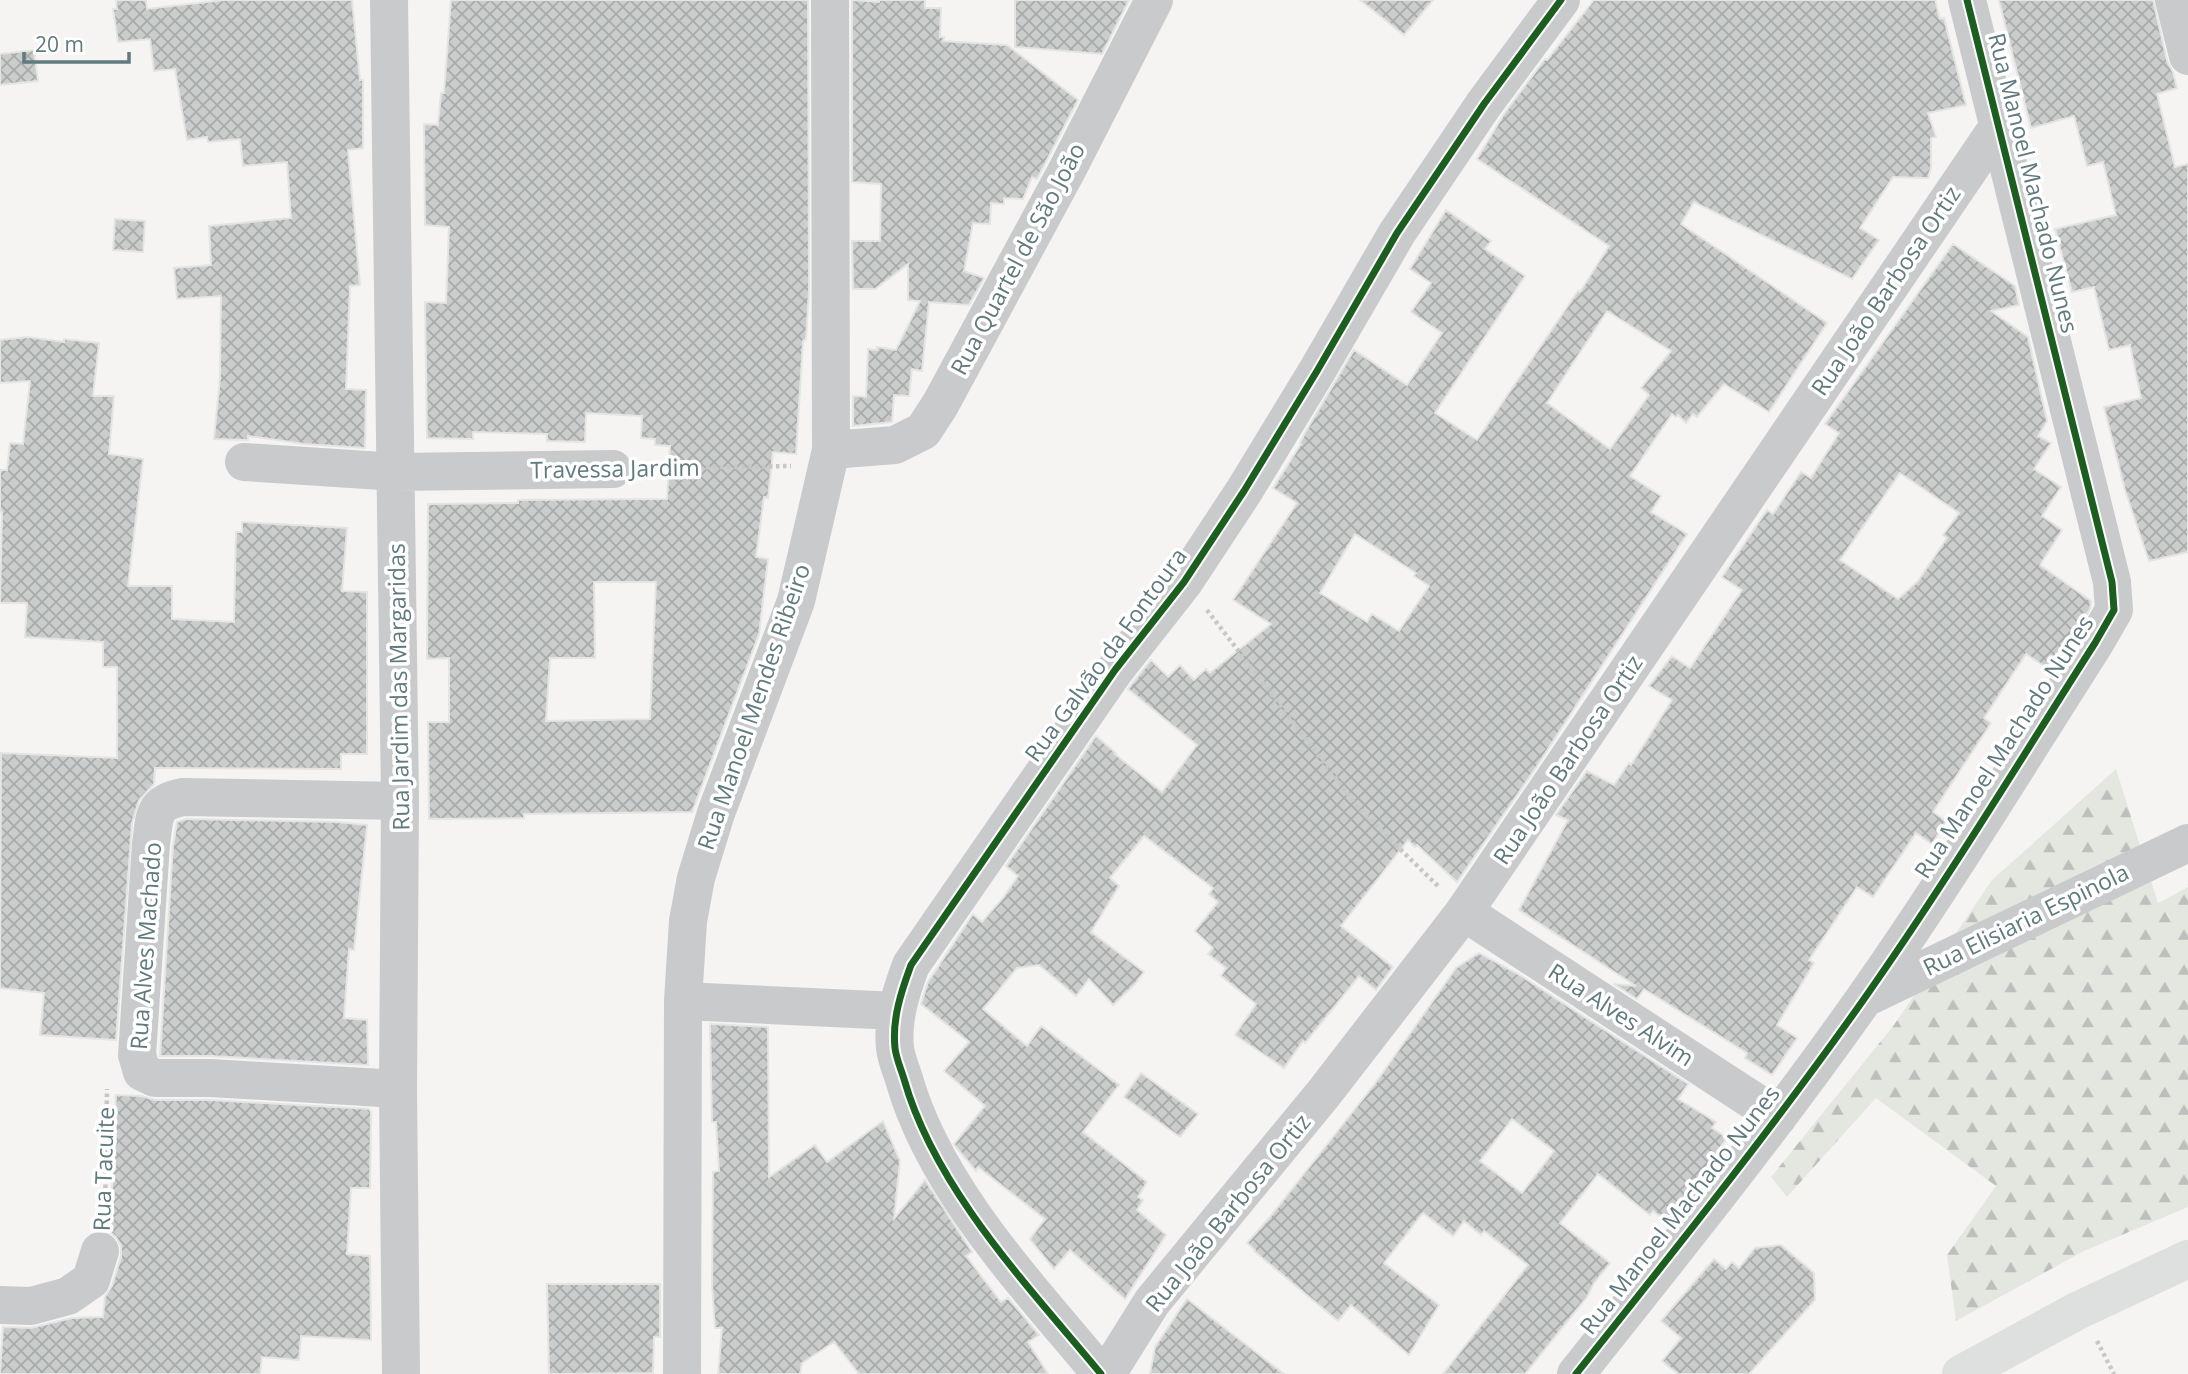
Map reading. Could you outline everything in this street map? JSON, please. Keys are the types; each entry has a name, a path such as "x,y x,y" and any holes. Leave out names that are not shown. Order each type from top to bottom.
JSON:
{"main road":[{"path":"1961,1374 2077,1311 2188,1259"}],"street":[{"name":"Rua Jardim das Margaridas","path":"389,0 400,801 398,1089 401,1374"},
{"name":"Rua Manoel Mendes Ribeiro","path":"682,1374 683,1001 688,921 696,878 716,813 796,601 831,450 830,0"},
{"name":"Rua Quartel de São João","path":"831,450 895,445 923,431 940,405 1067,170 1154,0"},
{"name":"Rua Galvão da Fontoura","path":"1101,1374 986,1236 932,1149 911,1103 895,1048 898,1001 911,965 1115,670 1184,582 1311,382 1397,233 1483,104 1561,0"},
{"name":"Rua Manoel Machado Nunes","path":"1576,1374 1778,1117 1864,998 1980,822 2114,610 2109,569 1967,0"},
{"path":"2174,0 2188,56"},
{"name":"Rua João Barbosa Ortiz","path":"1107,1374 1152,1302 1324,1093 1464,912 2000,124"},
{"name":"Travessa Jardim","path":"244,463 397,472 613,469"},
{"name":"Rua Alves Machado","path":"398,1089 210,1078 155,1078 142,1072 136,1055 152,833 155,812 167,800 183,797 400,801"},
{"name":"Rua Elisiaria Espinola","path":"1864,998 2188,843"},
{"name":"Rua Alves Alvim","path":"1464,912 1778,1117"},
{"path":"683,1001 897,1011"},
{"name":"Rua Tacuite","path":"0,1305 31,1306 68,1296 91,1280 100,1251"}],"path":[{"path":"1184,582 1361,811 1464,912"}],"green space":[{"path":"2116,769 2158,903 2188,887 2188,1207 2084,1251 1956,1321 1947,1255 1996,1186 1876,1098 1787,1197 1771,1177 1894,1025 1992,880"}],"building":[{"path":"116,0 146,0 147,9 224,0 352,0 360,80 363,80 363,148 348,150 360,285 350,286 346,389 366,390 365,448 305,444 248,436 248,440 214,439 220,378 221,296 177,299 174,268 211,265 209,226 291,218 287,162 243,166 240,139 208,142 207,137 187,140 175,69 154,71 150,39 118,42 113,9 117,9"},
{"path":"451,0 808,0 809,290 796,454 773,452 768,498 764,497 756,557 768,559 759,634 692,812 524,814 524,818 429,819 428,722 449,722 449,658 427,659 428,504 518,503 518,500 667,499 670,446 655,445 655,439 641,438 642,416 586,413 585,442 547,441 547,434 473,432 473,439 427,438 425,302 446,303 449,227 425,225 424,124 438,125 441,93 444,93","holes":["594,582 656,582 650,719 546,721 550,658 595,658"]},
{"path":"852,0 925,0 925,8 941,8 940,37 944,37 943,41 1007,45 1078,100 1037,179 1032,177 1023,199 1004,198 1004,204 991,203 990,224 973,223 964,271 984,278 969,305 929,302 922,371 912,369 909,396 894,395 892,422 853,426 853,396 866,397 868,349 877,350 877,347 896,350 920,301 908,300 908,264 875,289 853,289 852,241 880,241 881,184 852,182"},
{"path":"1015,0 1129,0 1102,54 1015,47"},
{"path":"1360,0 1433,0 1404,35"},
{"path":"1594,0 1935,0 1940,19 1944,18 1966,105 1928,113 1936,137 1931,138 1931,168 1928,178 1893,177 1860,228 1879,240 1852,279 1694,202 1681,224 1827,323 1769,412 1724,384 1697,417 1693,414 1686,423 1678,415 1676,417 1672,414 1630,476 1661,496 1651,512 1687,534 1537,766 1457,882 1408,840 1341,926 1393,967 1376,990 1359,976 1305,1043 1303,1041 1284,1068 1235,1035 1256,1004 1221,976 1226,968 1208,954 1213,948 1195,931 1218,902 1209,894 1213,888 1144,836 1110,878 1119,886 1091,932 1144,972 1134,985 1113,1005 1089,979 1076,996 1039,965 1017,968 983,1009 1027,1046 1041,1026 1119,1085 1083,1132 1147,1182 1138,1197 1143,1200 1137,1210 1166,1235 1125,1299 1070,1250 1054,1269 1030,1239 1045,1219 978,1167 976,1171 955,1146 985,1106 944,1071 969,1042 921,1004 928,982 973,914 982,922 1003,898 1018,876 1006,866 1096,736 1162,792 1197,745 1128,689 1151,660 1168,677 1180,665 1194,680 1206,669 1210,673 1271,624 1233,600 1297,503 1273,488 1354,350 1407,385 1442,333 1411,312 1431,283 1410,269 1446,210 1491,241 1485,249 1525,276 1435,413 1477,440 1578,291 1580,292 1609,246 1477,159 1504,114 1545,59 1547,60","holes":["1607,311 1671,351 1641,388 1649,395 1610,449 1547,403","1355,534 1416,573 1414,576 1429,586 1399,631 1372,614 1367,622 1320,593"]},
{"path":"1999,0 2153,0 2167,61 2177,88 2157,94 2175,167 2188,164 2188,552 2149,561 2125,490 2104,407 2141,398 2130,345 2109,350 2094,287 2072,292 2055,229 2116,215 2103,162 2087,166 2074,116 2031,128"},
{"path":"34,50 38,81 0,85 0,54"},
{"path":"115,219 145,221 143,252 113,250"},
{"path":"1953,244 2015,286 2019,305 1991,311 2028,337 2047,421 2038,436 2051,443 2034,469 2061,487 2042,516 2062,530 2040,565 2091,601 2090,609 2051,671 2026,654 1984,718 1991,723 1933,812 1946,821 1932,844 1916,833 1873,897 1857,887 1809,960 1814,963 1777,1025 1797,1038 1772,1075 1745,1058 1747,1053 1644,989 1637,999 1614,984 1636,986 1519,910 1568,820 1556,815 1587,771 1614,785 1629,763 1631,765 1672,700 1649,686 1672,656 1690,668 1742,590 1722,577 1767,510 1773,514 1801,472 1811,478 1839,433 1825,424","holes":["1900,473 1959,513 1943,535 1947,538 1918,581 1898,599 1840,560"]},
{"path":"28,337 99,343 93,396 114,396 109,454 143,459 128,586 172,586 172,619 234,622 236,532 242,532 242,522 347,528 342,591 367,592 367,754 341,754 341,769 155,768 154,784 139,800 132,823 116,1040 40,1035 44,993 0,988 1,753 117,758 117,667 103,667 103,642 25,637 27,603 0,603 0,470 7,470 10,443 23,444 30,381 0,383 0,340"},
{"path":"186,819 367,825 354,950 349,949 344,1018 367,1020 368,1065 211,1056 160,1056 173,846 177,822"},
{"path":"1479,953 1518,974 1688,1084 1678,1099 1716,1122 1712,1128 1727,1138 1667,1222 1653,1211 1650,1215 1598,1174 1560,1223 1610,1263 1587,1297 1525,1374 1443,1374 1528,1265 1484,1231 1481,1235 1464,1221 1453,1236 1423,1213 1384,1263 1439,1305 1409,1355 1351,1305 1338,1321 1247,1243 1377,1081 1456,968","holes":["1512,1119 1554,1151 1522,1193 1480,1161"]},
{"path":"710,1024 768,1027 769,1177 815,1145 827,1162 883,1121 900,1161 894,1219 925,1180 972,1252 966,1256 1001,1302 1008,1298 1039,1335 1028,1342 1048,1374 859,1374 834,1342 802,1363 800,1374 718,1374 722,1328 715,1328 712,1285 713,1172 719,1171 716,1122 712,1122"},
{"path":"1141,1073 1198,1114 1180,1137 1124,1097"},
{"path":"116,1095 141,1096 155,1100 209,1100 369,1109 370,1188 351,1188 347,1254 370,1256 371,1340 301,1336 299,1360 262,1357 260,1374 0,1374 3,1327 31,1328 72,1318 103,1317 105,1297 112,1286 121,1257 121,1246 110,1232"},
{"path":"1781,1245 1814,1273 1815,1300 1749,1374 1678,1374 1662,1361 1681,1338 1661,1321 1714,1259 1726,1269 1732,1262 1739,1268 1755,1248"},
{"path":"547,1284 660,1284 660,1337 654,1337 653,1373 549,1374"},
{"path":"1187,1299 1284,1374 1150,1374 1155,1347"}],"cycle path":[{"path":"1101,1374 987,1235 961,1198 918,1120 899,1064 894,1037 904,985 911,965 1115,670 1184,582 1244,491 1397,233 1484,104 1561,0"},
{"path":"1576,1374 1759,1142 1864,999 1924,912 2114,610 2112,582 1967,0"}]}
